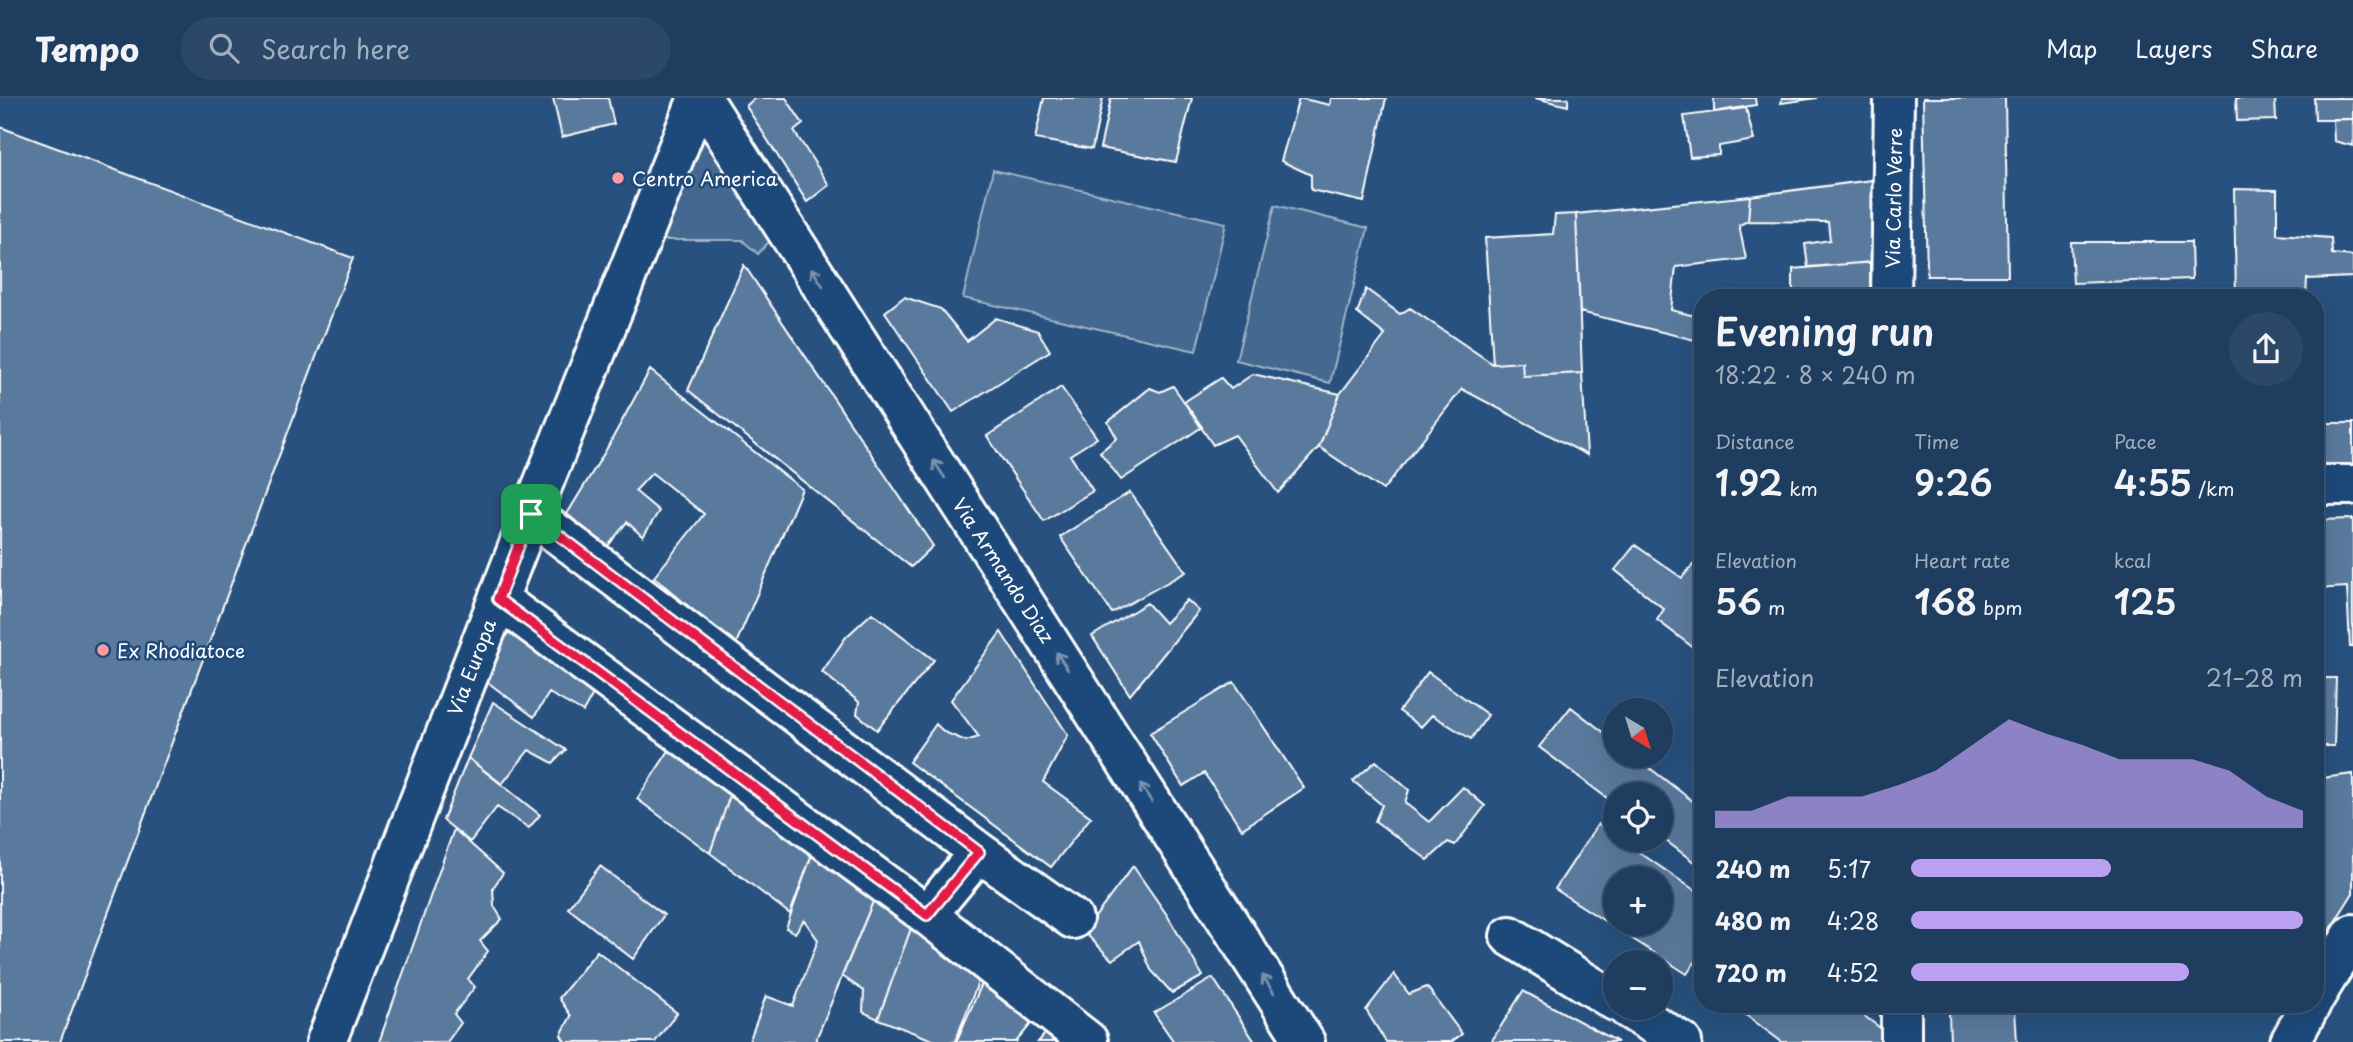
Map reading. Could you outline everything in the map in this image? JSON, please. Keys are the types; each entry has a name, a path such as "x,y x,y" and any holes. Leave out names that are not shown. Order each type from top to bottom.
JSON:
{"street":[{"name":"Via Europa","path":"326,1042 531,514 700,98"},
{"name":"Via Armando Diaz","path":"700,98 1305,1042"},
{"name":"Via Carlo Verre","path":"1891,289 1894,98"},
{"path":"2324,485 2353,485"},
{"path":"531,514 979,852 1073,919"},
{"path":"498,599 927,915 1088,1041"},
{"path":"927,915 979,852"},
{"path":"2324,982 2353,934"},
{"path":"1510,936 1603,994"},
{"path":"1901,1013 1901,1042"},
{"path":"2290,1042 2306,1013"},
{"path":"1646,1020 1682,1042"}],"shaded area":[{"path":"703,132 776,234 758,254 742,240 655,240"},
{"path":"993,170 1226,223 1196,351 963,298"},
{"path":"1275,205 1368,228 1330,383 1236,360"}],"building":[{"path":"553,98 608,98 614,124 562,137"},
{"path":"755,98 786,98 803,124 794,131 829,185 807,202 746,106"},
{"path":"1044,98 1103,98 1092,149 1035,139"},
{"path":"1111,98 1192,98 1176,162 1100,148"},
{"path":"1299,98 1330,105 1331,98 1386,98 1364,202 1311,190 1311,175 1281,161"},
{"path":"1535,98 1568,98 1568,106"},
{"path":"1714,98 1755,98 1756,105 1714,112"},
{"path":"1782,98 1817,98 1781,103"},
{"path":"1923,98 2005,98 2008,276 1927,276"},
{"path":"2236,98 2275,98 2276,120 2237,121"},
{"path":"2314,98 2353,98 2353,119 2315,120"},
{"path":"1746,108 1754,140 1719,146 1719,155 1690,157 1684,116"},
{"path":"2333,119 2353,119 2353,146 2334,141"},
{"name":"Ex Rhodiatoce","path":"0,127 353,258 60,1042 0,1042"},
{"path":"1872,180 1875,262 1808,267 1805,244 1830,240 1828,222 1748,221 1750,196"},
{"path":"2234,189 2277,190 2277,234 2331,238 2332,254 2353,256 2353,277 2307,279 2306,289 2236,289"},
{"path":"1750,196 1748,221 1739,225 1746,259 1676,267 1671,310 1694,316 1694,340 1580,312 1576,214"},
{"path":"1576,214 1582,373 1523,376 1522,362 1493,364 1485,238 1553,234 1555,215"},
{"path":"2071,242 2191,242 2192,279 2073,283"},
{"path":"1870,262 1870,289 1793,289 1793,269"},
{"path":"744,265 933,546 911,567 688,390"},
{"path":"1366,289 1400,314 1410,308 1493,364 1522,362 1523,376 1582,373 1587,455 1462,389 1383,490 1319,447 1340,394 1385,335 1357,313"},
{"path":"904,297 941,309 967,341 996,318 1038,331 1050,351 953,412 885,312"},
{"path":"650,370 802,489 735,646 654,577 704,514 652,473 635,491 659,511 643,537 627,522 607,547 567,514"},
{"path":"1253,374 1340,394 1319,447 1278,493 1235,435 1213,445 1184,402 1221,378 1231,389"},
{"path":"1173,386 1202,427 1121,480 1100,452 1117,438 1108,422 1150,388 1160,392"},
{"path":"1061,387 1097,438 1070,455 1093,491 1044,521 987,436"},
{"path":"2324,423 2353,423 2353,466 2324,467"},
{"path":"1130,492 1186,572 1112,613 1060,537"},
{"path":"2353,519 2353,647 2350,647 2347,587 2324,588 2324,520"},
{"path":"1635,545 1682,578 1694,563 1694,648 1657,620 1664,609 1615,570"},
{"path":"1187,600 1199,611 1130,695 1092,636 1147,603 1165,623"},
{"path":"872,613 934,660 877,730 857,714 859,702 822,672 846,637"},
{"path":"508,624 598,685 583,712 549,693 534,717 486,681"},
{"path":"1001,632 1068,735 1043,782 1091,817 1051,867 909,762 936,724 944,732 966,741 979,737 951,700"},
{"path":"1428,672 1488,715 1471,739 1432,715 1421,727 1399,711"},
{"path":"2324,678 2336,678 2334,746 2324,746"},
{"path":"1234,682 1304,788 1242,829 1204,773 1183,786 1150,733"},
{"path":"493,702 566,750 553,763 529,750 502,784 468,758"},
{"path":"1571,707 1603,732 1603,768 1650,768 1668,782 1603,782 1603,795 1539,747"},
{"path":"674,743 735,781 710,853 637,799"},
{"path":"468,758 540,815 529,828 497,807 470,842 443,820"},
{"path":"1376,761 1409,790 1405,803 1429,822 1463,787 1485,806 1455,845 1448,842 1428,860 1375,821 1382,805 1353,781"},
{"path":"2353,774 2353,893 2324,939 2324,778"},
{"path":"735,781 816,843 790,914 710,853"},
{"path":"1673,786 1694,802 1694,862 1673,846"},
{"path":"1598,824 1603,828 1603,852 1639,852 1659,866 1603,866 1603,920 1555,889"},
{"path":"454,829 503,873 493,888 494,906 502,919 480,941 488,951 468,979 475,987 454,1014 461,1023 447,1042 379,1042"},
{"path":"816,843 877,892 815,1042 749,1042 766,996 793,1006 818,940 804,920 795,933 786,928"},
{"path":"600,866 664,915 633,959 568,908"},
{"path":"1133,866 1167,915 1203,976 1172,993 1151,970 1139,941 1112,960 1084,932"},
{"path":"1673,876 1694,890 1694,964 1687,974 1673,965 1673,950 1650,950 1628,936 1673,936"},
{"path":"877,892 913,923 878,1019 863,1012 864,991 842,976"},
{"path":"913,923 982,972 955,1042 938,1042 878,1019"},
{"path":"597,951 677,1013 655,1042 565,1042 561,1035 571,1016 559,998"},
{"path":"988,970 1041,1012 1016,1042 956,1042"},
{"path":"1394,974 1409,994 1427,987 1462,1034 1451,1042 1386,1042 1366,1010"},
{"path":"1213,978 1255,1042 1174,1042 1154,1013"},
{"path":"1523,991 1618,1042 1491,1042"},
{"path":"1743,1013 1860,1013 1883,1030 1883,1042 1782,1042"},
{"path":"1949,1013 2015,1013 2017,1042 1950,1042"},
{"path":"1055,1022 1081,1042 1038,1042"}],"place":[{"name":"Centro America","path":"618,178"},
{"name":"Ex Rhodiatoce","path":"103,650"}],"route":[{"path":"531,514 979,852 927,915 498,599 531,514"}]}
